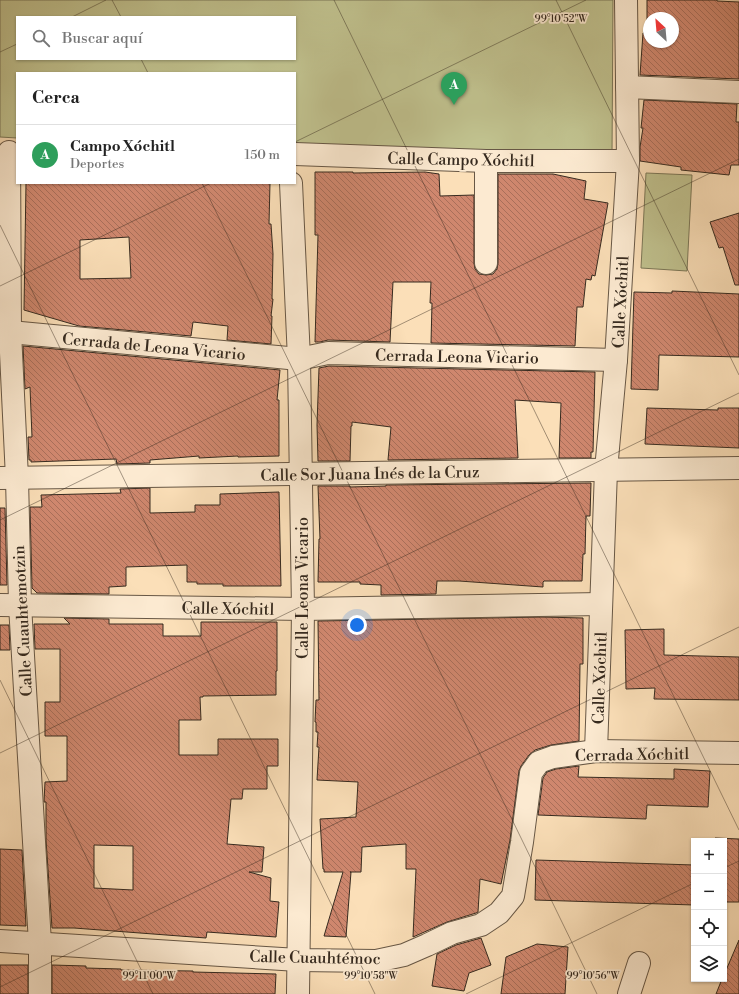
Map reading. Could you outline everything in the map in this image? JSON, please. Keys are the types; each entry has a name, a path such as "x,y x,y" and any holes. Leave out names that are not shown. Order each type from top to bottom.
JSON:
{"street":[{"name":"Calle Xóchitl","path":"596,751 606,470 616,360 628,161 626,0"},
{"path":"627,88 739,92"},
{"name":"Calle Cuauhtemotzin","path":"9,152 5,326 10,605 40,943 40,994"},
{"name":"Calle Campo Xóchitl","path":"296,154 486,161 628,161"},
{"path":"486,161 486,263"},
{"name":"Calle Leona Vicario","path":"291,184 299,360 303,609 298,994"},
{"name":"Cerrada de Leona Vicario","path":"5,326 299,360"},
{"name":"Cerrada Leona Vicario","path":"299,360 328,353 616,360"},
{"name":"Calle Sor Juana Inés de la Cruz","path":"8,478 739,468"},
{"name":"Calle Xóchitl","path":"10,605 303,609 601,604"},
{"name":"Cerrada Xóchitl","path":"531,773 539,762 553,757 596,751 739,753"},
{"name":"Calle Cuauhtémoc","path":"0,940 298,960 376,961 404,955 452,933 481,925 499,913 513,896 531,773"},
{"path":"629,994 639,963"}],"green space":[{"path":"0,0 613,0 612,155 296,146 296,72 16,72 16,138 0,137"},
{"path":"646,173 692,175 687,271 641,268"}],"building":[{"path":"647,0 717,0 739,2 739,79 640,75 643,33 643,48 679,48 679,12 647,12"},
{"path":"644,100 737,104 736,122 739,122 739,165 731,165 729,175 681,170 681,167 640,161"},
{"path":"315,172 425,172 439,174 440,196 474,195 474,263 475,269 479,274 486,275 493,274 497,269 498,263 498,174 553,174 586,181 584,199 608,203 595,276 592,275 591,280 586,279 583,307 577,307 575,346 431,343 431,282 393,282 390,342 328,340 315,342 318,235 315,235"},
{"path":"26,184 270,184 269,224 271,224 273,254 271,344 227,340 228,326 193,322 191,336 79,326 24,310","holes":["129,237 131,278 80,279 80,240"]},
{"path":"739,213 739,285 735,285 723,247 719,248 710,222"},
{"path":"672,291 739,294 739,357 659,355 658,390 631,389 634,292 672,293"},
{"path":"23,346 280,370 277,400 279,400 279,456 199,458 199,456 150,460 150,463 117,464 116,459 31,462 31,460 29,460 28,437 32,437 30,387 25,389"},
{"path":"329,366 595,372 593,452 591,452 591,458 559,458 561,403 515,400 518,458 388,460 391,427 352,422 350,461 318,461 317,425 319,368"},
{"path":"647,408 718,410 718,408 739,408 739,448 645,444"},
{"path":"591,483 590,516 586,516 585,554 583,554 582,581 544,581 543,587 459,581 437,581 436,594 381,595 381,585 360,584 360,582 318,582 320,539 318,486 350,487 386,485"},
{"path":"150,488 150,513 195,512 195,505 220,505 220,494 279,492 281,586 223,586 223,584 197,584 197,582 187,582 187,565 126,567 126,586 109,587 109,594 37,593 32,588 30,507 42,507 41,495 121,493 120,489"},
{"path":"0,508 5,508 7,585 0,585"},
{"path":"542,617 583,618 583,664 580,664 579,741 551,745 535,750 529,755 521,766 519,771 510,840 501,884 480,879 478,912 447,922 413,937 416,869 406,869 406,844 362,847 361,872 351,872 346,937 324,936 343,872 324,872 320,819 356,817 358,782 317,780 319,747 317,747 318,732 316,732 315,722 316,700 319,700 318,621"},
{"path":"64,618 109,619 109,624 163,624 163,636 201,636 201,622 277,622 276,695 203,696 200,697 201,720 179,720 179,755 218,755 218,739 278,739 278,766 267,766 267,789 243,789 242,799 231,799 227,844 264,847 262,872 249,872 271,878 270,901 279,902 276,937 207,932 206,938 74,928 52,928 46,840 46,802 44,802 45,782 67,781 67,736 45,736 45,702 60,702 60,649 35,649 34,624 70,624","holes":["94,845 133,846 133,890 94,888"]},
{"path":"0,625 9,625 10,650 0,650"},
{"path":"664,629 664,655 739,657 739,700 654,699 655,688 626,689 625,630"},
{"path":"579,766 578,777 674,779 674,769 710,771 708,807 647,805 646,819 538,815 543,778 547,772 556,769"},
{"path":"727,838 739,839 739,902 727,902"},
{"path":"0,849 22,850 26,926 0,925"},
{"path":"536,860 691,865 691,905 535,900"},
{"path":"481,938 491,965 469,973 464,991 432,986 437,954 456,945"},
{"path":"739,940 739,994 716,994 721,982 727,982 727,968"},
{"path":"537,944 568,947 565,994 501,994 506,957"},
{"path":"0,965 28,965 28,994 0,994"},
{"path":"52,965 86,966 86,968 121,970 276,974 275,994 52,994"}],"place":[{"name":"Campo Xóchitl","path":"454,105"}]}
